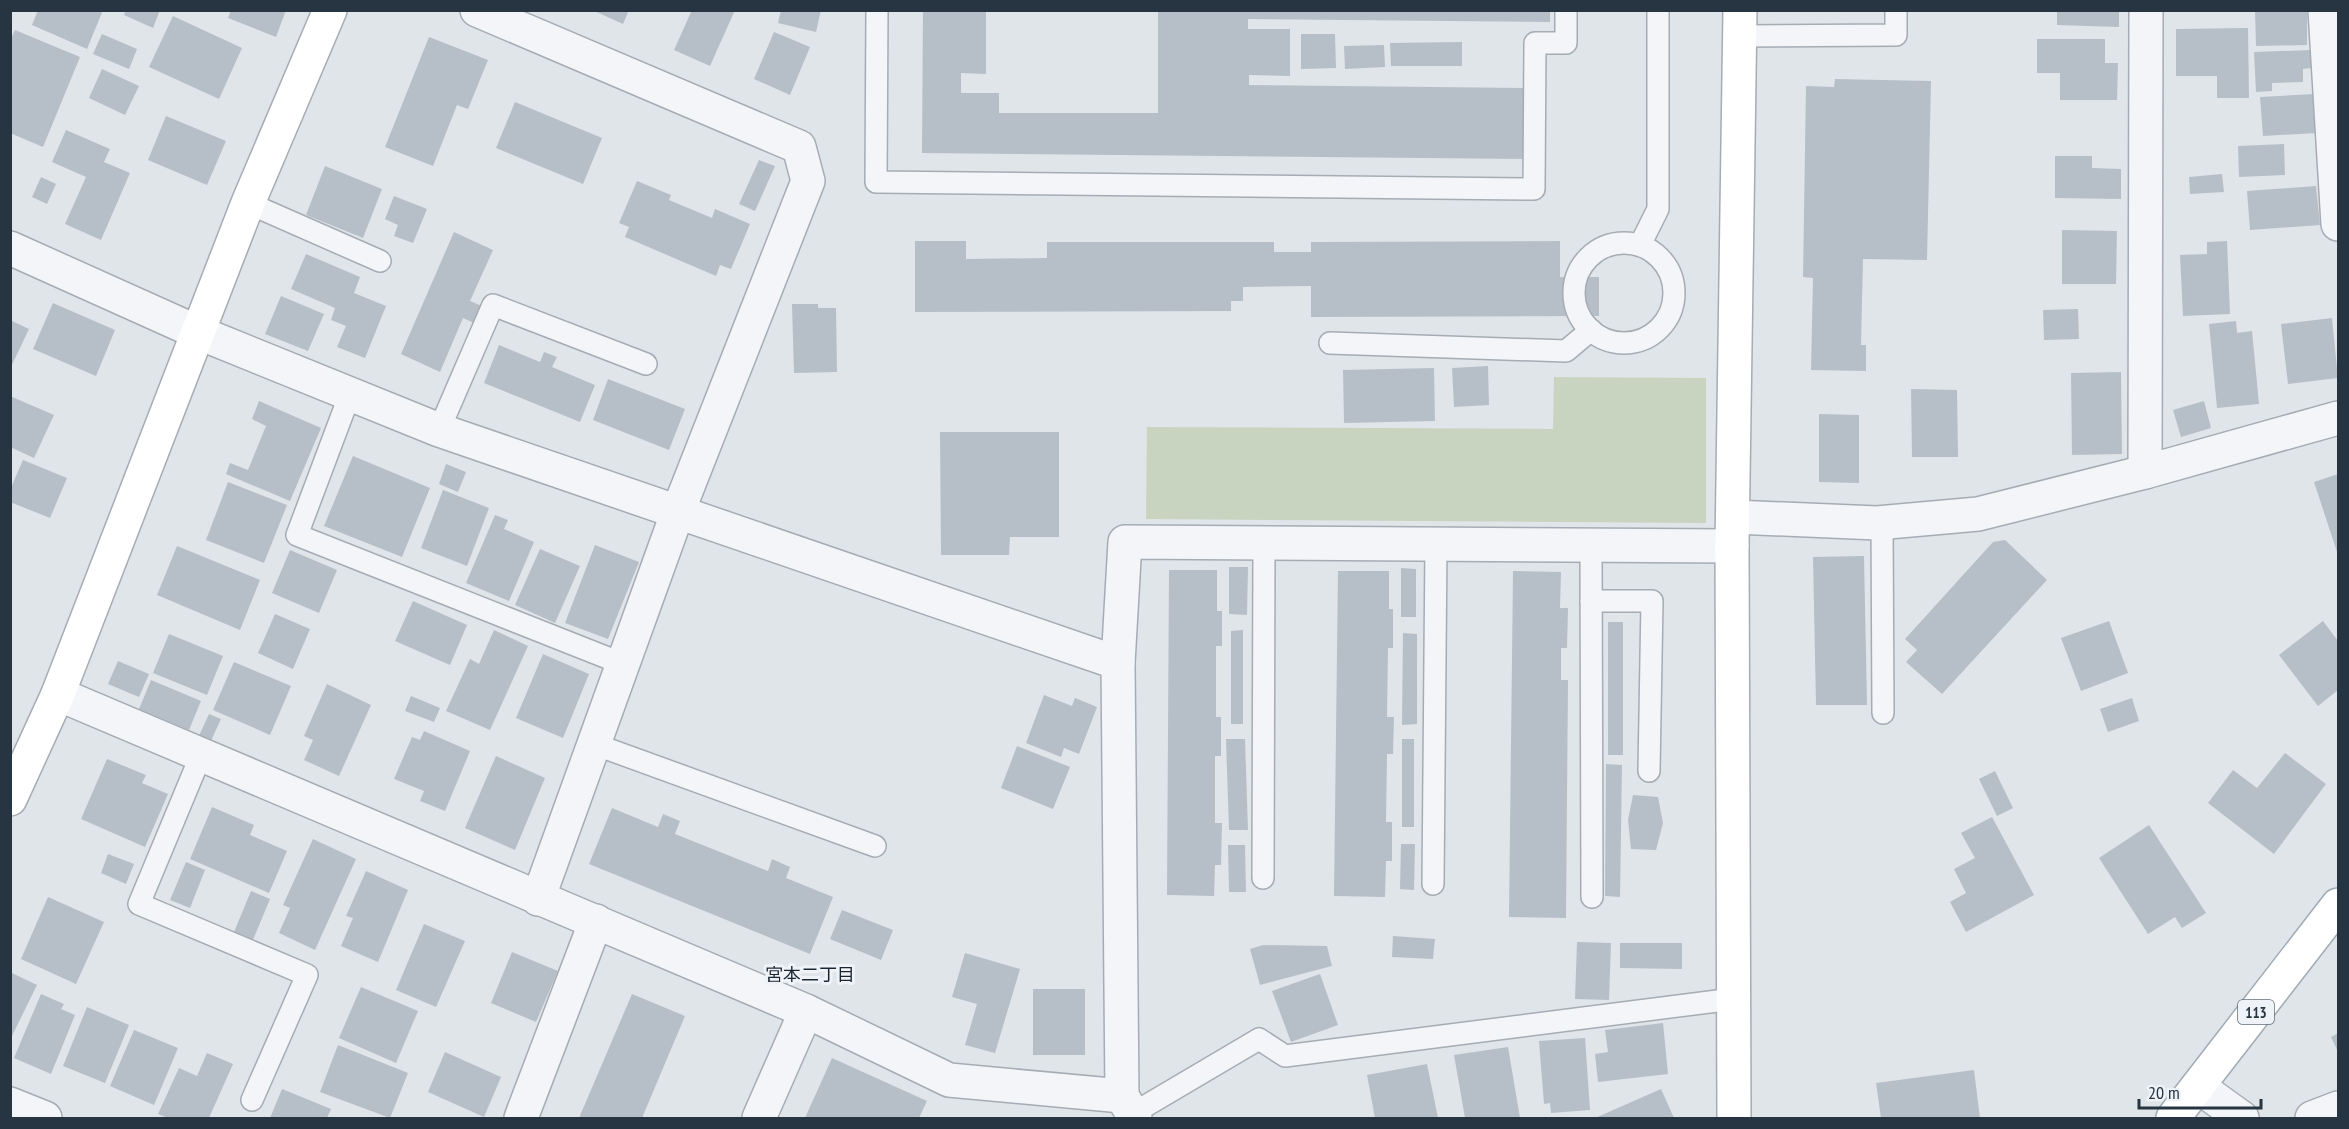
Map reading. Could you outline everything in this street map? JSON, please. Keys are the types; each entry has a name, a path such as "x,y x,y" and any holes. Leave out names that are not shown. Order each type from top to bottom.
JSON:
{"street":[{"path":"10,799 58,694 196,332 330,10"},
{"path":"477,10 799,147 808,182 677,514 538,899"},
{"path":"2145,472 2146,10"},
{"path":"2325,10 2338,224"},
{"path":"1734,1119 1733,531 1739,23"},
{"path":"10,248 196,332 439,430 677,514 1118,663"},
{"path":"58,694 806,1011 949,1080 1130,1109 1118,663 1125,542 1591,545 1733,531 1978,514 2145,472 2338,418"},
{"name":"113","path":"2174,1119 2338,905"},
{"path":"521,1119 596,921"},
{"path":"759,1119 806,1011"},
{"path":"2199,1088 2242,1119"},
{"path":"10,1104 45,1119"},
{"path":"2312,1119 2338,1108"}],"lane":[{"path":"877,10 876,182 1534,189 1535,43 1566,44 1566,10"},
{"path":"1640,245 1658,209 1658,10"},
{"path":"1739,23 1896,35 1896,10"},
{"path":"248,203 380,261"},
{"path":"1621,243 1640,245 1656,254 1667,268 1673,284 1674,302 1668,318 1656,332 1641,340 1623,343 1606,340 1591,330 1579,315 1574,296 1577,277 1586,260 1602,248 1621,243"},
{"path":"439,430 493,305 646,364"},
{"path":"1330,343 1566,351 1591,330"},
{"path":"350,394 297,535 623,664"},
{"path":"1882,522 1883,713"},
{"path":"1263,878 1264,543"},
{"path":"1433,884 1436,544"},
{"path":"1591,545 1592,897"},
{"path":"1591,601 1652,602 1649,771"},
{"path":"594,744 875,846"},
{"path":"201,755 140,904 307,975 252,1100"},
{"path":"1130,1109 1259,1039 1285,1056 1733,999"}],"green space":[{"path":"1554,377 1706,378 1706,523 1146,519 1147,427 1553,429"}],"building":[{"path":"38,10 103,10 87,49 32,25"},
{"path":"126,10 160,10 153,28 124,15"},
{"path":"231,10 286,10 276,37 228,18"},
{"path":"592,10 629,10 623,24"},
{"path":"692,10 735,10 710,66 674,50"},
{"path":"781,10 821,10 816,32 778,23"},
{"path":"923,10 986,10 986,74 961,73 961,93 999,93 999,113 1158,113 1158,10 1550,10 1550,22 1248,19 1248,29 1290,29 1290,76 1249,75 1249,85 1525,88 1524,159 922,153"},
{"path":"2057,10 2119,10 2119,27 2057,25"},
{"path":"2255,10 2307,10 2307,45 2256,46"},
{"path":"173,16 242,48 219,99 149,67"},
{"path":"2248,28 2249,98 2217,98 2217,76 2176,76 2176,29"},
{"path":"15,30 80,57 43,147 10,133 10,41"},
{"path":"774,32 810,47 790,95 754,79"},
{"path":"102,34 137,49 129,69 93,54"},
{"path":"1301,34 1335,34 1336,68 1301,69"},
{"path":"429,37 488,60 468,109 457,105 433,166 385,147"},
{"path":"2037,39 2105,39 2105,63 2118,63 2117,100 2060,100 2060,73 2037,73"},
{"path":"1462,42 1462,66 1391,66 1390,43"},
{"path":"1384,45 1385,67 1345,69 1344,46"},
{"path":"2311,50 2311,68 2303,69 2303,82 2272,83 2272,91 2256,92 2254,52"},
{"path":"102,69 139,86 125,115 89,98"},
{"path":"1835,79 1931,81 1927,260 1863,259 1861,345 1866,345 1866,371 1811,370 1813,278 1803,277 1806,86 1834,87"},
{"path":"2315,94 2317,133 2263,136 2260,97"},
{"path":"515,102 602,138 583,184 496,148"},
{"path":"166,116 226,141 207,185 148,160"},
{"path":"66,130 110,149 104,162 130,173 101,240 65,224 86,177 52,162"},
{"path":"2284,144 2285,175 2239,177 2238,146"},
{"path":"2055,156 2092,156 2092,168 2121,169 2121,199 2055,198"},
{"path":"759,160 775,166 755,211 739,204"},
{"path":"325,166 382,189 363,238 306,215"},
{"path":"2222,174 2224,192 2190,194 2189,177"},
{"path":"41,177 56,184 47,204 32,197"},
{"path":"637,181 671,195 669,200 712,218 715,209 750,224 731,269 720,265 716,276 625,237 629,227 619,223"},
{"path":"2316,186 2320,225 2250,230 2247,191"},
{"path":"394,196 427,209 413,243 394,236 398,225 385,219"},
{"path":"2062,230 2117,231 2116,284 2062,284"},
{"path":"454,232 493,250 470,301 482,306 474,323 463,318 440,372 401,354"},
{"path":"915,241 966,241 966,259 1047,258 1047,242 1274,242 1274,252 1311,252 1311,242 1560,241 1560,277 1599,277 1599,316 1311,317 1311,286 1243,287 1243,301 1231,301 1231,311 915,312"},
{"path":"2227,241 2230,314 2183,316 2180,255 2207,254 2207,242"},
{"path":"306,254 360,277 354,293 386,306 365,358 337,347 346,326 331,320 335,308 291,289"},
{"path":"281,296 324,314 308,351 265,334"},
{"path":"53,303 115,330 96,376 33,349"},
{"path":"792,304 818,304 818,308 836,308 837,372 794,373"},
{"path":"2078,309 2079,339 2044,340 2043,310"},
{"path":"2332,318 2338,378 2288,384 2281,324"},
{"path":"10,320 29,329 10,369"},
{"path":"2236,321 2237,333 2252,331 2259,404 2217,408 2209,324"},
{"path":"499,345 540,362 544,352 557,357 552,367 595,385 580,422 484,383"},
{"path":"1488,366 1489,405 1454,407 1452,368"},
{"path":"1434,368 1435,421 1344,423 1343,370"},
{"path":"2121,372 2122,454 2072,455 2071,373"},
{"path":"608,379 685,409 669,450 593,420"},
{"path":"1911,389 1957,390 1958,457 1912,457"},
{"path":"10,396 54,415 34,458 10,447"},
{"path":"259,401 321,428 290,501 226,474 230,463 248,470 266,426 252,419"},
{"path":"2204,401 2211,428 2181,437 2173,410"},
{"path":"1819,414 1859,415 1859,483 1819,482"},
{"path":"940,432 1059,432 1059,537 1010,537 1009,555 941,555"},
{"path":"353,456 430,488 402,557 324,526"},
{"path":"23,460 67,478 50,518 10,502 10,490"},
{"path":"446,464 466,472 458,492 439,484"},
{"path":"2338,474 2338,555 2314,482"},
{"path":"228,482 287,505 264,563 206,540"},
{"path":"443,490 489,508 467,566 421,548"},
{"path":"495,515 508,520 504,529 534,542 509,601 466,583"},
{"path":"2005,540 2047,580 1942,694 1906,662 1917,650 1905,639 1993,542"},
{"path":"595,545 639,562 608,639 565,623"},
{"path":"177,546 260,580 240,630 157,595"},
{"path":"540,549 580,566 555,623 515,605"},
{"path":"290,550 337,570 319,613 272,593"},
{"path":"1864,556 1867,705 1816,705 1813,557"},
{"path":"1229,567 1248,567 1247,615 1229,614"},
{"path":"1401,568 1416,569 1416,617 1401,617"},
{"path":"1169,570 1217,570 1217,611 1222,611 1222,646 1216,646 1216,717 1221,717 1221,756 1215,756 1215,823 1222,823 1221,865 1215,865 1214,896 1167,895"},
{"path":"1338,571 1389,571 1389,609 1393,609 1393,648 1388,648 1387,717 1394,717 1393,754 1387,754 1386,822 1392,822 1392,861 1386,861 1385,897 1334,896"},
{"path":"1513,571 1561,572 1560,608 1568,608 1567,648 1561,648 1561,680 1568,680 1566,918 1509,917"},
{"path":"413,601 467,625 450,665 395,641"},
{"path":"275,614 310,629 293,669 258,653"},
{"path":"2109,621 2128,673 2081,691 2061,638"},
{"path":"2323,621 2338,641 2338,690 2318,706 2279,655"},
{"path":"1608,622 1623,622 1623,755 1608,755"},
{"path":"494,630 528,646 490,730 446,711 470,659 479,664"},
{"path":"1243,630 1243,724 1231,724 1231,631"},
{"path":"1403,633 1417,634 1417,724 1402,725"},
{"path":"169,634 223,656 207,695 153,673"},
{"path":"543,654 589,674 563,738 516,718"},
{"path":"118,661 149,674 139,697 108,684"},
{"path":"234,662 291,686 270,735 213,710"},
{"path":"151,680 201,701 189,730 139,709"},
{"path":"327,684 371,705 339,776 304,760 313,740 304,736"},
{"path":"1044,695 1072,706 1075,698 1097,707 1079,754 1064,748 1061,757 1026,743"},
{"path":"411,696 440,708 434,722 405,711"},
{"path":"2132,698 2139,721 2108,732 2100,709"},
{"path":"209,714 221,719 209,745 197,740"},
{"path":"424,731 470,751 445,811 420,801 424,791 394,779 412,737 420,740"},
{"path":"1226,739 1245,739 1248,830 1229,830"},
{"path":"1402,739 1414,739 1414,827 1402,827"},
{"path":"1017,746 1070,767 1053,809 1001,788"},
{"path":"2285,753 2326,784 2274,854 2208,803 2233,770 2257,788"},
{"path":"496,756 545,778 515,850 465,828"},
{"path":"107,759 146,775 142,783 168,794 145,847 81,819"},
{"path":"1606,764 1622,765 1620,897 1605,896"},
{"path":"1995,771 2013,808 1997,816 1979,779"},
{"path":"1633,795 1658,797 1663,823 1656,850 1631,849 1628,820"},
{"path":"212,807 254,825 250,835 287,851 269,893 190,859"},
{"path":"612,808 658,827 663,814 680,821 675,834 768,871 772,859 790,867 786,878 833,897 810,954 589,864"},
{"path":"1992,817 2034,895 1966,932 1950,902 1966,893 1954,869 1975,858 1961,833"},
{"path":"2149,825 2206,913 2182,928 2175,917 2148,934 2099,858"},
{"path":"313,839 356,859 315,950 279,933 290,908 283,905"},
{"path":"1401,844 1415,844 1414,890 1400,889"},
{"path":"1228,845 1245,845 1246,892 1229,892"},
{"path":"108,854 134,864 126,884 101,873"},
{"path":"186,862 205,870 190,908 170,900"},
{"path":"366,871 408,890 378,962 341,946 353,918 346,916"},
{"path":"251,891 270,899 253,940 234,932"},
{"path":"48,897 104,922 76,984 21,959"},
{"path":"842,910 893,930 881,960 830,939"},
{"path":"424,924 465,941 436,1007 396,990"},
{"path":"1393,936 1435,939 1433,959 1392,957"},
{"path":"1577,942 1611,943 1609,1000 1575,999"},
{"path":"1620,943 1682,943 1682,969 1620,968"},
{"path":"1263,945 1327,946 1332,966 1260,985 1250,949"},
{"path":"512,952 558,971 536,1022 491,1003"},
{"path":"965,953 1020,969 995,1053 965,1045 977,1004 952,997"},
{"path":"12,973 37,985 10,1040 10,975"},
{"path":"1320,974 1338,1025 1291,1042 1272,991"},
{"path":"361,987 418,1011 396,1063 339,1038"},
{"path":"1033,989 1085,989 1085,1055 1033,1055"},
{"path":"41,994 64,1004 61,1009 75,1015 51,1074 14,1058"},
{"path":"632,994 685,1016 642,1118 579,1118"},
{"path":"87,1007 129,1025 105,1083 63,1066"},
{"path":"1663,1023 1668,1074 1598,1082 1595,1054 1608,1052 1605,1030"},
{"path":"134,1030 178,1048 154,1105 110,1086"},
{"path":"2338,1033 2338,1052 2331,1037"},
{"path":"1585,1038 1590,1110 1551,1113 1550,1103 1544,1104 1539,1041"},
{"path":"338,1045 408,1073 390,1118 320,1092"},
{"path":"1508,1047 1520,1118 1465,1118 1454,1055"},
{"path":"445,1052 501,1077 484,1117 428,1092"},
{"path":"207,1053 233,1064 209,1118 168,1118 158,1114 179,1068 197,1076"},
{"path":"832,1058 927,1101 919,1118 805,1118"},
{"path":"1427,1064 1438,1118 1375,1118 1367,1075"},
{"path":"1974,1070 1980,1118 1881,1118 1876,1083"},
{"path":"282,1089 331,1109 327,1118 270,1118"},
{"path":"1661,1089 1674,1118 1595,1118"}],"district":[{"name":"宮本二丁目","path":"810,974"}]}
